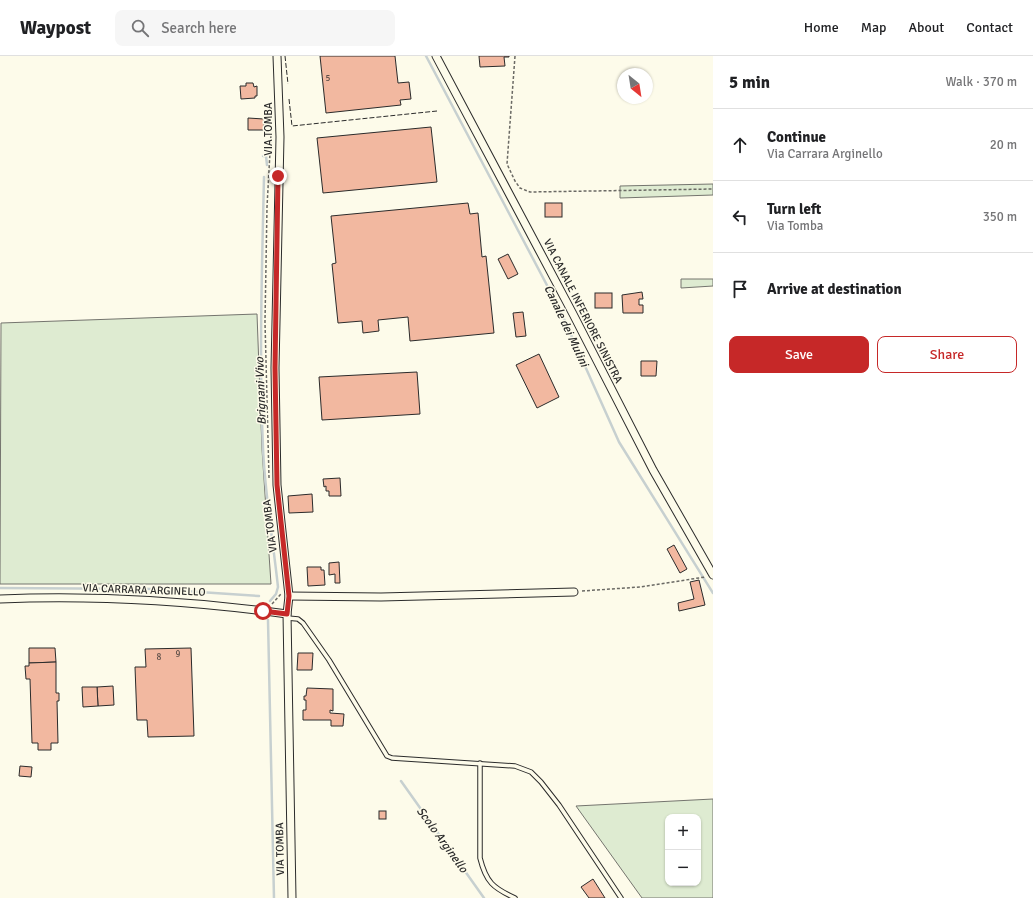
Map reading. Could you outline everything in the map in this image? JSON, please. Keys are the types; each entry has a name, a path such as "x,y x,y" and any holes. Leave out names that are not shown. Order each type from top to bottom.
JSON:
{"street":[{"name":"VIA TOMBA","path":"277,56 280,137 275,368 277,485 289,596 287,616 292,898"},
{"name":"VIA CANALE INFERIORE SINISTRA","path":"436,56 526,223 653,470 713,575"},
{"path":"289,596 381,597 574,592"},
{"name":"VIA CARRARA ARGINELLO","path":"0,599 50,597 215,604 287,616"}],"lane":[{"path":"287,616 298,619 303,623 329,660 387,756 392,758 515,766 531,772 559,805 621,898"},
{"path":"480,763 480,858 488,881 495,887 515,898"}],"path":[{"path":"515,56 507,164 514,181 520,188 530,192 713,189"},
{"path":"574,592 640,587 705,576"}],"green space":[{"path":"713,184 713,195 620,198 620,186"},
{"path":"681,279 713,279 713,286 681,288"},
{"path":"257,314 262,449 271,584 0,584 1,323"},
{"path":"713,799 713,898 642,898 576,806"}],"building":[{"path":"320,56 395,56 398,83 409,82 411,99 400,100 401,105 326,113"},
{"path":"479,56 509,57 504,57 505,66 480,67"},
{"path":"246,83 253,83 254,87 257,86 257,96 255,96 255,98 241,99 240,86 246,86"},
{"path":"248,118 264,119 264,130 248,130"},
{"path":"431,127 437,182 323,193 317,138"},
{"path":"468,203 470,214 478,213 482,257 486,256 494,333 410,341 408,317 378,320 379,331 363,333 362,321 338,323 332,264 336,263 331,216"},
{"path":"545,203 562,203 562,217 545,217"},
{"path":"508,254 518,274 508,279 498,259"},
{"path":"642,292 643,299 639,299 639,305 643,305 643,313 623,313 622,295"},
{"path":"595,293 612,293 612,308 595,308"},
{"path":"523,312 526,336 516,337 513,313"},
{"path":"539,354 559,397 537,408 516,365"},
{"path":"641,361 657,361 656,376 641,376"},
{"path":"417,372 420,414 322,420 319,377"},
{"path":"340,478 341,496 329,496 329,491 326,491 326,486 324,487 323,479"},
{"path":"312,494 313,512 289,513 288,496"},
{"path":"674,545 687,569 680,573 667,549"},
{"path":"339,562 340,583 335,583 335,574 329,575 329,563"},
{"path":"307,567 321,567 321,570 324,570 325,585 308,586"},
{"path":"699,580 705,605 679,611 678,603 694,599 690,582"},
{"path":"29,648 55,648 56,662 29,663"},
{"path":"191,648 194,736 148,737 147,720 137,720 135,667 146,667 145,649"},
{"path":"298,653 313,653 312,670 297,670"},
{"path":"56,662 56,693 59,693 59,701 57,701 58,743 51,743 51,750 38,750 38,743 32,743 30,679 26,679 25,666 29,666 29,663"},
{"path":"113,686 114,705 98,706 97,687"},
{"path":"82,687 97,687 98,706 83,707"},
{"path":"307,688 333,689 333,711 330,710 330,713 344,714 343,726 331,726 331,720 303,720 303,710 306,710 306,700 304,700 304,696 306,696"},
{"path":"20,766 32,767 31,777 19,776"},
{"path":"379,811 386,811 386,819 379,819"},
{"path":"593,879 605,898 589,898 581,887"}],"waterway":[{"name":"Canale dei Mulini","path":"426,56 559,308 619,442 713,593"},
{"name":"Brignani Vivo","path":"263,156 266,156 267,165"},
{"name":"Brignani Vivo","path":"264,177 261,313 263,448 265,483 278,587 276,594 270,601"},
{"path":"0,588 154,589 259,596"},
{"path":"268,620 274,898"},
{"name":"Scolo Arginello","path":"401,781 484,898"}],"fence":[{"path":"285,56 288,84"},
{"path":"289,99 292,126 437,111"}],"route":[{"path":"263,611 287,614 289,596 277,485 275,368 278,176"}]}
